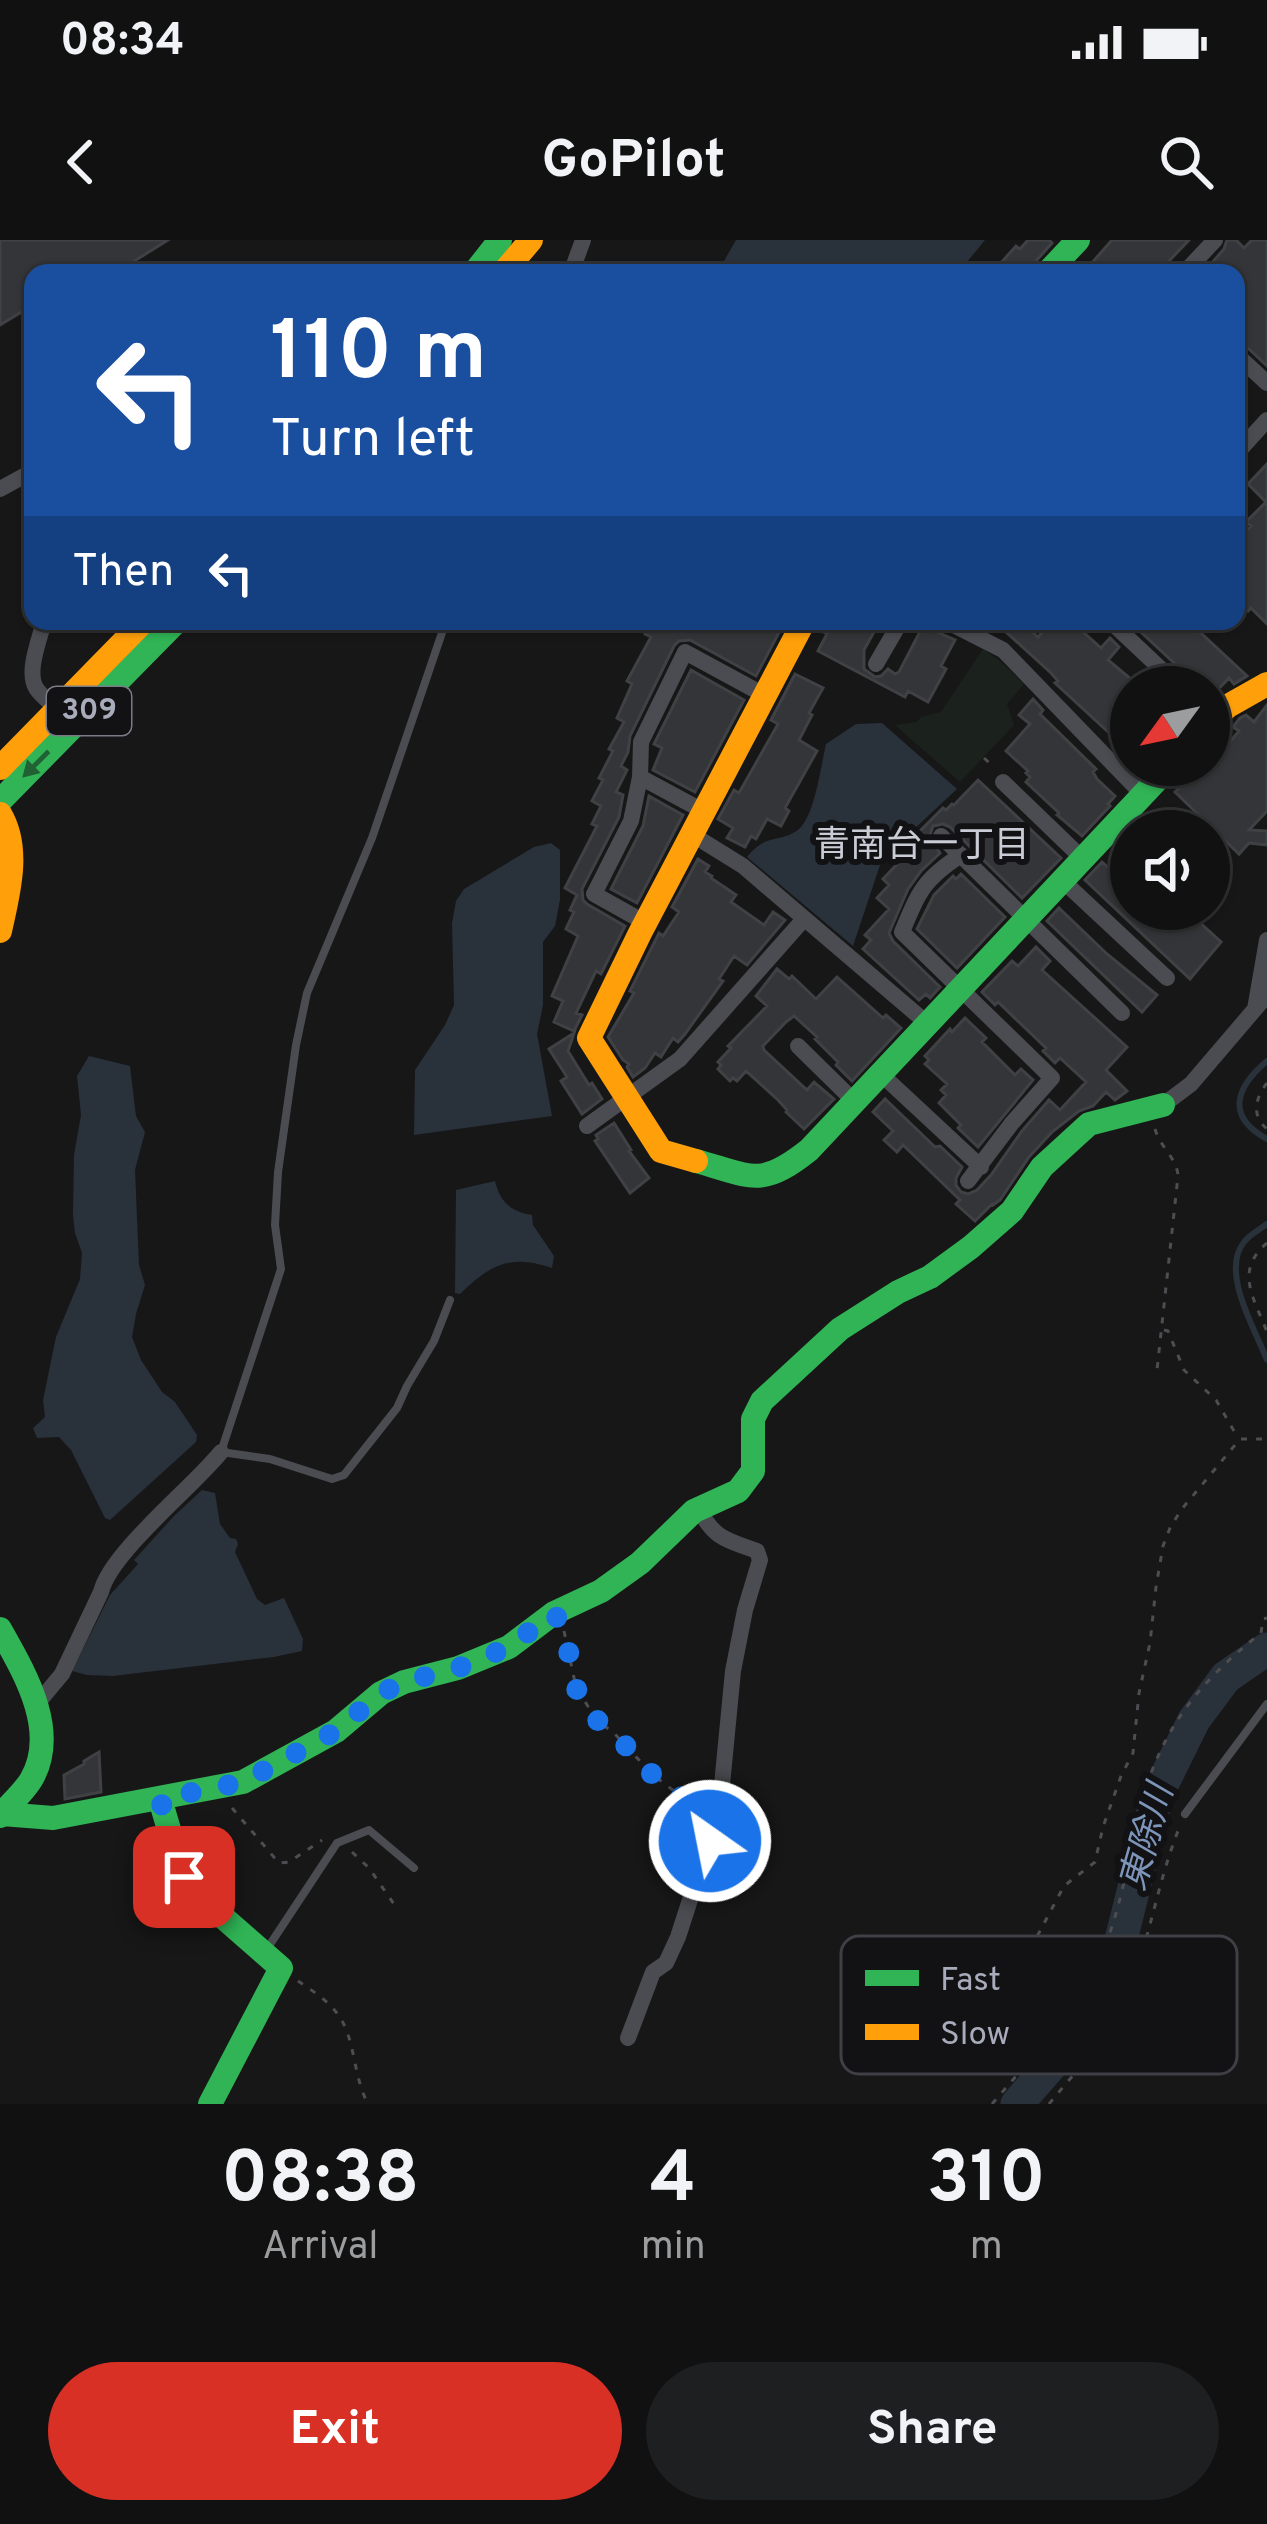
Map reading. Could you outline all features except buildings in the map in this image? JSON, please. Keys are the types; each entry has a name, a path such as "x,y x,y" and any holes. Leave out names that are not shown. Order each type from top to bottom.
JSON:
{"main road":[{"path":"481,264 500,240"},
{"path":"511,264 531,240"},
{"name":"309","path":"0,768 135,630"},
{"name":"309","path":"0,801 168,630"},
{"path":"799,630 644,922 589,1038 661,1151 760,1178 797,1160 1151,786"},
{"path":"1230,705 1267,684"},
{"path":"0,814 8,824 12,844 0,931"},
{"path":"1,1815 52,1818 243,1782 336,1731 381,1693 509,1647 554,1613 602,1591 699,1509 738,1491 753,1471 753,1419 762,1401 840,1329 930,1277 971,1247 1012,1211 1063,1144 1089,1124 1163,1105"},
{"path":"0,1630 37,1704 40,1756 33,1777 1,1815"},
{"path":"160,1799 192,1890 273,1960 210,2104"}],"street":[{"path":"1192,264 1215,240"},
{"path":"1245,444 1267,420"},
{"path":"42,630 33,681 57,710"},
{"path":"876,664 896,630"},
{"path":"964,630 1004,650 1143,795"},
{"path":"1120,630 1158,666"},
{"path":"644,922 593,894 631,821 641,742 685,652 766,696"},
{"path":"640,777 928,1024"},
{"path":"1003,782 1083,859"},
{"path":"941,836 1122,1013"},
{"path":"961,855 932,874 902,932 1052,1078 968,1181"},
{"path":"1063,880 1167,978"},
{"path":"587,1126 680,1059 804,919"},
{"path":"1255,1010 1267,940"},
{"path":"1163,1105 1191,1084 1267,995"},
{"path":"798,1046 856,1102"},
{"path":"881,1074 981,1166"},
{"path":"37,1704 62,1674 104,1579 221,1452"},
{"path":"628,2038 652,1972 666,1963 678,1937 710,1841 709,1823 733,1810 722,1785 733,1671 760,1560 757,1551 717,1536 699,1509"}],"lane":[{"path":"443,630 372,838 307,993 278,1172 275,1225 280,1269 221,1452 270,1459 332,1479 344,1475 397,1408 434,1341 450,1300"},
{"path":"1185,1814 1267,1704"},
{"path":"273,1960 337,1843 370,1830 414,1868"}],"path":[{"path":"1267,1083 1256,1100 1257,1118 1267,1130"},
{"path":"1157,1370 1178,1176 1178,1167 1155,1128 1163,1105"},
{"path":"1267,1244 1255,1254 1248,1272 1267,1332"},
{"path":"1162,1330 1168,1331 1184,1370 1216,1400 1242,1442 1267,1439"},
{"path":"1038,1936 1064,1886 1095,1862 1120,1776 1133,1754 1139,1693 1169,1528 1240,1439"},
{"path":"554,1613 564,1629 576,1688 597,1720 709,1823"},
{"path":"1109,1936 1138,1816 1169,1729 1211,1675 1261,1633 1267,1618"},
{"path":"215,1787 279,1863 289,1862 322,1840 337,1843 370,1868 396,1907"},
{"path":"1145,1936 1185,1814"},
{"path":"273,1960 339,2014 349,2034 358,2085 368,2104"},
{"path":"992,2104 1020,2074"},
{"path":"1048,2104 1073,2074"}],"shaded area":[{"path":"736,240 985,240 965,264 722,264"},
{"path":"983,649 1024,684 1007,704 1014,725 960,782 895,725 941,712"},
{"path":"882,723 957,789 882,859 853,946 747,857 761,844 792,833 805,822 826,744 856,724"},
{"path":"551,843 560,850 560,900 555,926 543,942 543,1005 537,1034 552,1116 414,1135 415,1070 454,1005 456,901 464,889 534,847"},
{"path":"89,1056 130,1066 136,1116 145,1132 135,1170 139,1265 145,1285 132,1337 162,1392 175,1402 197,1435 196,1442 110,1520 71,1450 59,1437 37,1438 33,1428 45,1417 43,1400 56,1337 80,1279 82,1253 73,1215 74,1155 81,1115 77,1076"},
{"path":"495,1181 507,1204 532,1215 533,1225 554,1256 552,1268 513,1262 492,1269 455,1293 456,1190"},
{"path":"202,1490 215,1493 220,1524 236,1539 235,1552 257,1599 265,1605 284,1598 303,1639 302,1651 113,1676 72,1671 110,1595 138,1564 134,1560"}],"waterway":[{"path":"1267,1061 1248,1081 1240,1101 1245,1121 1267,1139"},
{"path":"1267,1224 1244,1242 1236,1269 1242,1301 1267,1360"},
{"name":"東除川","path":"1122,1936 1157,1795 1194,1720 1226,1677 1267,1649"},
{"name":"東除川","path":"1017,2104 1043,2074"}],"traffic: fast":[{"path":"481,264 500,240"},
{"path":"1055,264 1078,240"},
{"path":"0,801 168,630"},
{"path":"696,1161 766,1175 809,1150 1151,786"},
{"path":"2,1814 53,1818 243,1782 336,1731 381,1693 509,1647 554,1613 601,1591 640,1563 694,1511 738,1491 753,1471 753,1419 762,1401 840,1329 930,1277 971,1247 1012,1211 1042,1167 1089,1124 1163,1105"},
{"path":"0,1629 35,1702 42,1742 31,1780 0,1816"},
{"path":"160,1799 183,1877 192,1890 281,1968 210,2104"}],"traffic: slow":[{"path":"511,264 531,240"},
{"path":"0,768 135,630"},
{"path":"696,1161 661,1151 589,1038 799,630"},
{"path":"1230,705 1267,684"},
{"path":"0,814 11,857 0,931"}],"district":[{"name":"青南台一丁目","path":"922,847"}],"route":[{"path":"184,1877 160,1799 243,1782 336,1731 381,1693 509,1647 554,1613 564,1629 576,1688 587,1707 652,1774 696,1808 709,1823 710,1841"}]}
